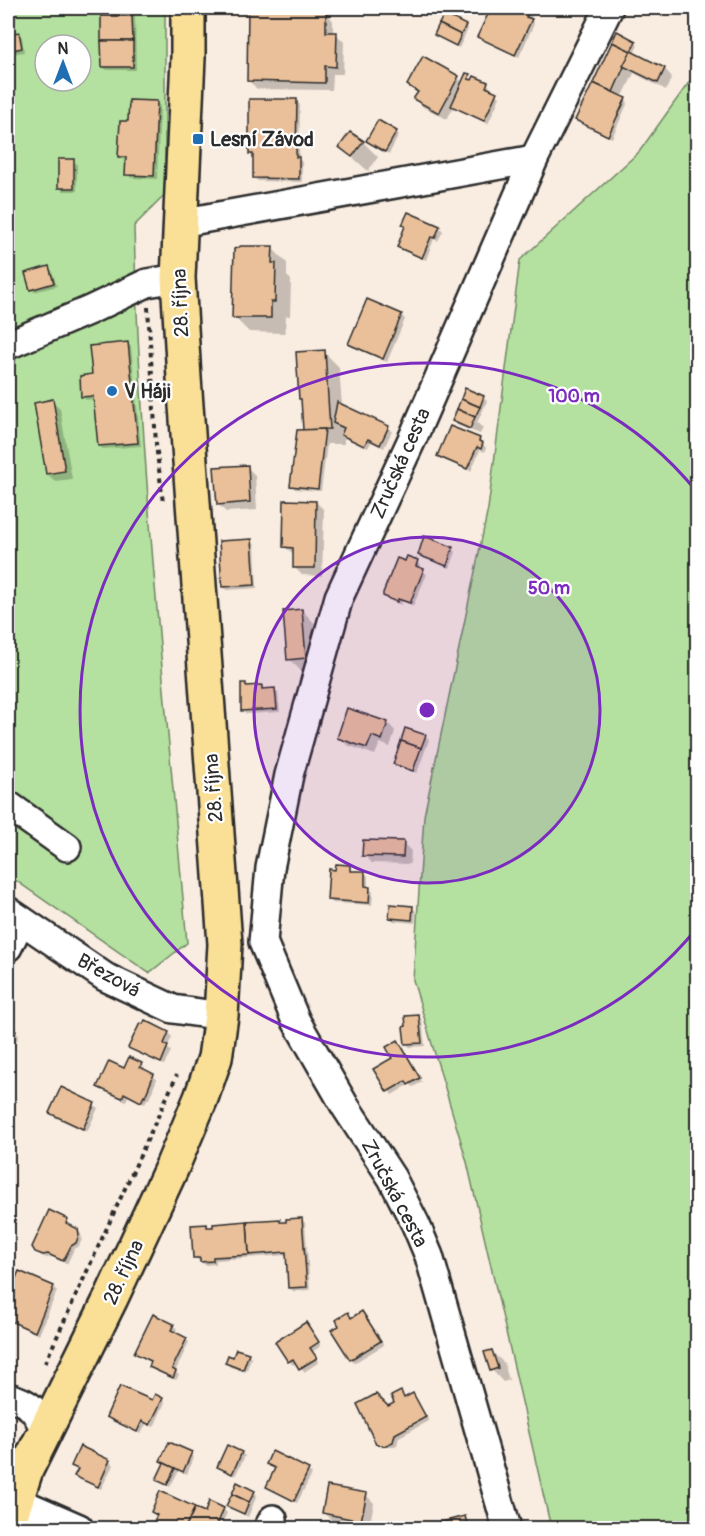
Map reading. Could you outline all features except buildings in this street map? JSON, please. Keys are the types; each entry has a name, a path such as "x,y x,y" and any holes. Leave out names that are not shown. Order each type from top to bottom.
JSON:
{"main road":[{"name":"28. října","path":"10,1507 45,1430 111,1298 180,1148 215,1058 221,1016 225,944 178,278 188,58 188,8"}],"street":[{"name":"Zručská cesta","path":"507,1528 444,1302 420,1235 392,1178 345,1106 296,1021 263,942 270,867 289,775 339,597 414,435 534,159 609,8"},
{"path":"180,223 534,159"},
{"path":"8,345 147,283 178,278"},
{"path":"8,805 67,847"},
{"path":"8,947 14,915"},
{"name":"Březová","path":"14,915 115,981 173,1009 221,1016"},
{"path":"225,944 263,942"},
{"path":"17,1400 35,1410 45,1430"},
{"path":"10,1507 79,1528"}],"path":[{"path":"17,1400 153,1131 180,1068"}],"green space":[{"path":"8,8 165,8 165,195 134,226 148,496 187,943 149,973 8,875"},
{"path":"697,71 697,1528 551,1528 467,1162 413,980 424,816 488,509 520,260 639,152"}],"place":[{"name":"Lesní Závod","path":"198,139"},
{"name":"V Háji","path":"112,391"}]}
